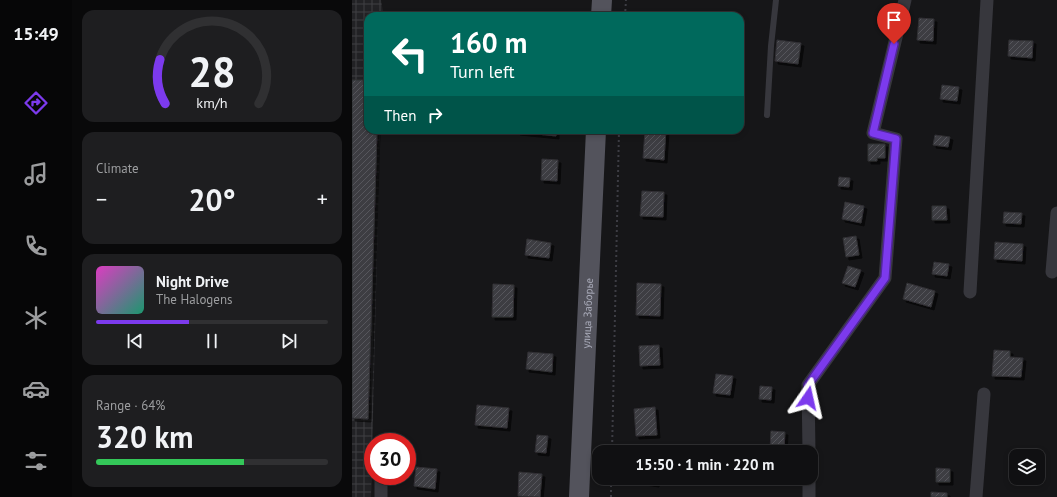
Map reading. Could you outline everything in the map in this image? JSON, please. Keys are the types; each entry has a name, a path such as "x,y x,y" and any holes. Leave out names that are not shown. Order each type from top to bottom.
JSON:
{"main road":[{"path":"601,12 602,0"},
{"name":"улица Заборье","path":"579,497 596,134"}],"street":[{"path":"809,445 808,385 885,278 896,139 873,133 905,0"},
{"path":"970,292 987,0"},
{"path":"1052,272 1057,213"},
{"path":"976,497 984,394"},
{"path":"381,485 381,497"},
{"path":"809,485 809,497"}],"lane":[{"path":"767,115 771,46 776,0"}],"path":[{"path":"626,0 626,12"},
{"path":"612,445 619,134"},
{"path":"611,485 611,497"}],"shaded area":[{"path":"352,0 381,0 383,12 364,12 364,134 380,134 373,433 364,433 364,485 371,485 371,497 352,497"}],"building":[{"path":"919,18 934,19 933,41 917,40"},
{"path":"777,40 801,43 798,64 775,61"},
{"path":"1009,40 1033,41 1032,58 1008,56"},
{"path":"352,80 364,80 364,134 377,134 368,419 352,418"},
{"path":"942,85 959,87 957,101 940,99"},
{"path":"536,134 556,134 556,136"},
{"path":"645,134 666,134 664,160 643,158"},
{"path":"935,135 950,137 948,147 933,145"},
{"path":"868,144 885,144 885,158 877,158 877,161 868,161"},
{"path":"542,159 558,160 557,181 541,180"},
{"path":"839,177 850,178 849,187 838,186"},
{"path":"642,191 664,192 663,217 640,216"},
{"path":"845,202 864,206 861,223 842,219"},
{"path":"932,206 946,206 947,220 932,220"},
{"path":"1004,212 1022,213 1021,224 1003,223"},
{"path":"856,236 859,255 846,257 843,238"},
{"path":"527,239 551,243 549,258 525,255"},
{"path":"995,242 1023,244 1022,261 994,259"},
{"path":"934,262 949,264 947,276 932,274"},
{"path":"848,266 861,270 855,287 842,283"},
{"path":"637,283 661,284 660,316 636,315"},
{"path":"907,283 935,291 931,307 903,299"},
{"path":"493,284 514,285 513,317 492,317"},
{"path":"659,345 660,365 640,366 639,346"},
{"path":"994,350 1010,351 1010,357 1023,358 1021,377 992,376"},
{"path":"528,352 553,354 552,372 526,369"},
{"path":"716,374 733,376 730,395 713,393"},
{"path":"760,386 772,387 771,400 759,399"},
{"path":"477,405 509,408 507,428 475,425"},
{"path":"655,407 657,435 636,436 634,409"},
{"path":"771,431 785,432 784,445 770,445"},
{"path":"537,435 548,436 546,453 535,452"},
{"path":"416,467 437,469 435,489 414,486 416,485"},
{"path":"936,468 950,469 950,482 936,482"},
{"path":"519,472 542,474 540,497 518,496"},
{"path":"931,492 947,493 947,497 931,497"}],"route":[{"path":"808,398 808,385 885,278 896,139 873,133 894,44"}]}
